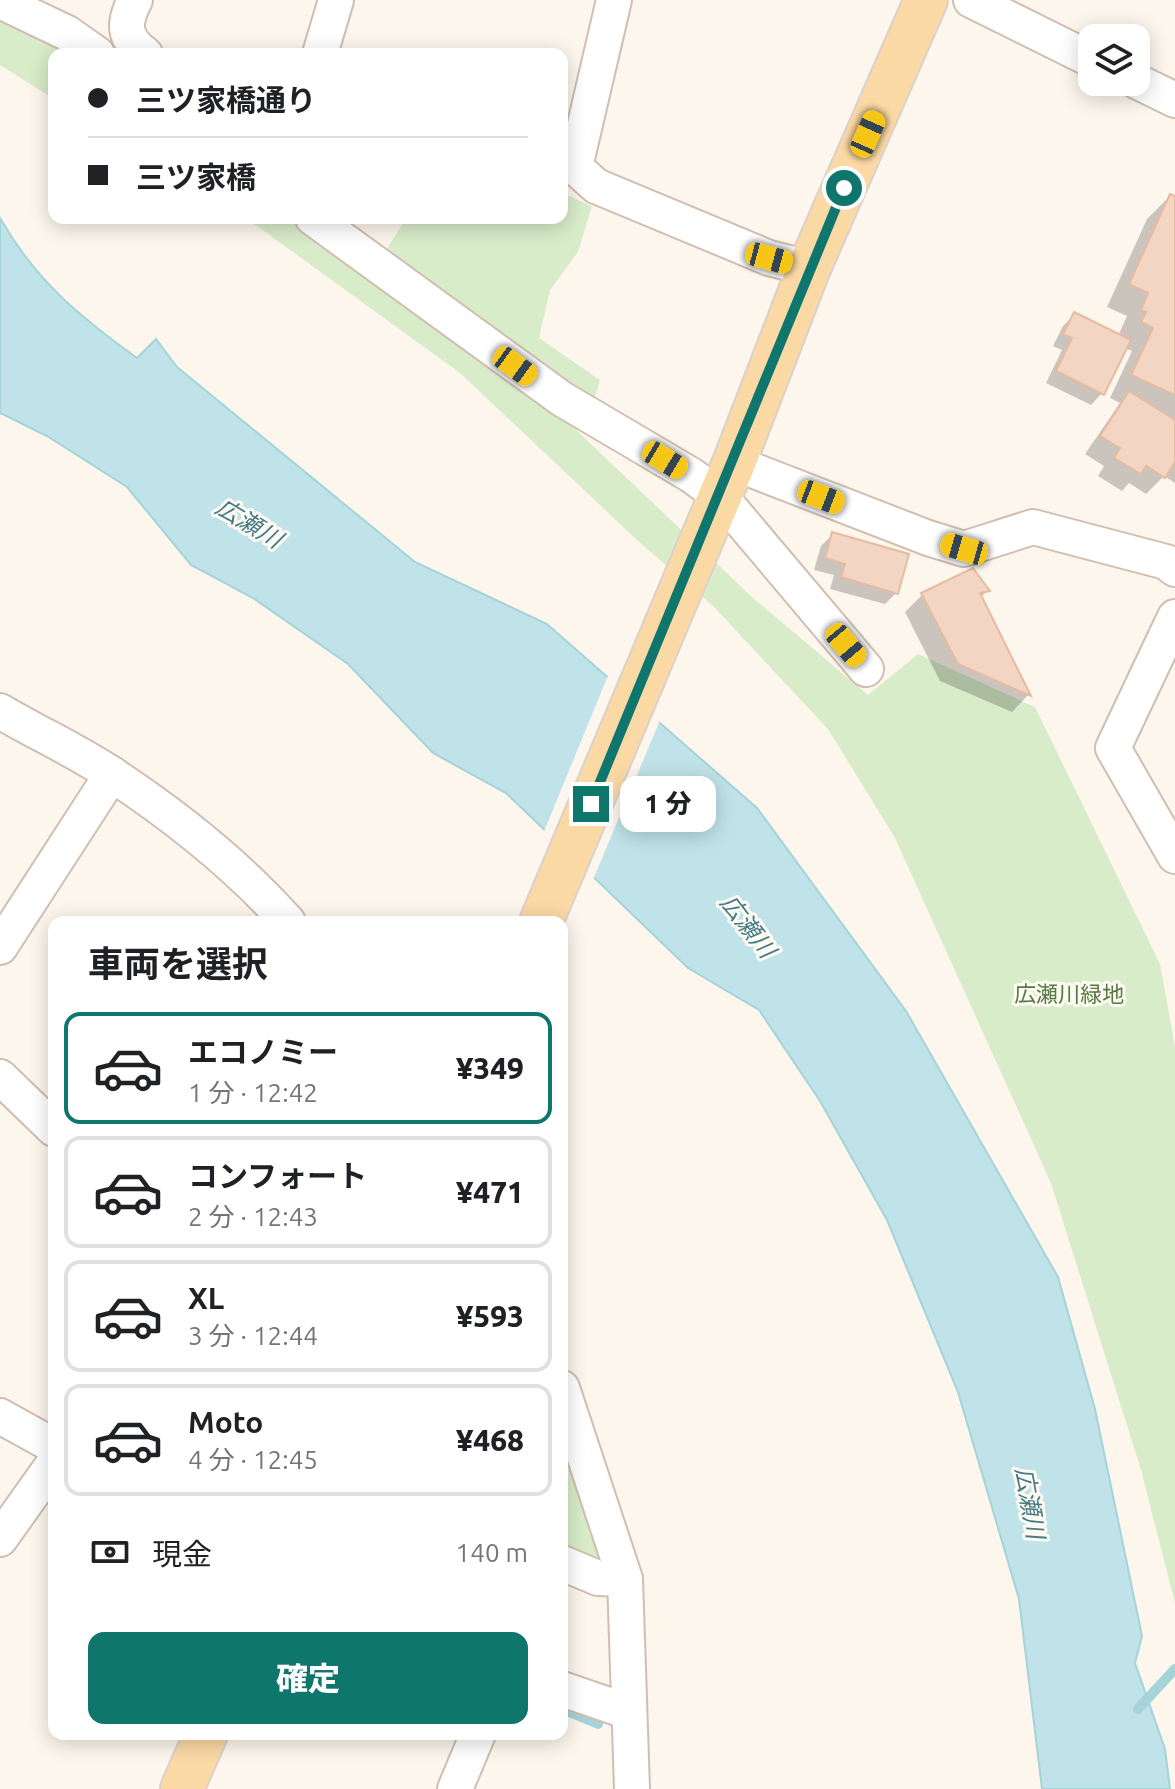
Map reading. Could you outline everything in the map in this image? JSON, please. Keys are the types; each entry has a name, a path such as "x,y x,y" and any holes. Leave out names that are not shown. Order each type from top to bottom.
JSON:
{"main road":[{"path":"544,916 723,490 809,268 926,0"},
{"path":"182,1789 203,1740"}],"street":[{"path":"135,0 125,24 127,37 139,48"},
{"path":"322,48 336,0"},
{"path":"614,0 575,167 596,186 769,258 809,268"},
{"path":"971,0 1078,53"},
{"path":"0,1 67,33 88,48"},
{"path":"1150,88 1175,100"},
{"path":"321,224 562,399 723,490 964,549 1033,527 1166,562 1175,569"},
{"path":"723,490 866,669"},
{"path":"1175,617 1113,748 1175,856"},
{"path":"0,711 112,774 206,845 282,916"},
{"path":"0,947 112,774"},
{"path":"0,1077 48,1123"},
{"path":"568,1406 625,1579 632,1789"},
{"path":"0,1416 48,1443"},
{"path":"0,1539 48,1471"},
{"path":"568,1566 598,1578 625,1579"},
{"path":"568,1691 629,1712"},
{"path":"455,1789 475,1740"}],"green space":[{"path":"0,10 73,48 48,48 48,95 0,65"},
{"path":"568,196 592,206 578,252 550,290 539,338 600,380 592,408 379,262 402,224 568,224"},
{"name":"広瀬川緑地","path":"254,224 312,224 553,408 753,598 868,695 918,654 1035,707 1160,964 1175,1047 1175,1603 1141,1470 1051,1183 895,838 828,729 713,606 637,540 460,373"},
{"path":"568,1459 599,1552 595,1562 568,1553"}],"water":[{"name":"広瀬川","path":"0,218 28,261 60,296 96,327 137,358 156,339 177,367 415,562 547,624 757,808 906,1011 1058,1277 1095,1409 1142,1636 1135,1663 1165,1749 1170,1789 1042,1789 1019,1599 958,1392 887,1220 820,1101 759,1010 688,968 506,793 433,753 348,664 253,598 191,565 127,487 47,436 0,413"}],"pier":[{"path":"609,673 661,718 592,882 543,834"}],"building":[{"path":"1170,194 1175,196 1175,395 1131,375 1153,328 1141,322 1146,312 1141,310 1148,293 1129,284"},
{"path":"1074,312 1131,340 1104,395 1056,371 1072,338 1063,334"},
{"path":"1129,391 1175,420 1175,462 1165,478 1146,466 1141,474 1114,458 1120,448 1100,436"},
{"path":"832,532 909,554 898,594 841,577 845,564 825,558"},
{"path":"973,568 990,591 980,593 1031,696 958,664 921,593"}],"waterway":[{"path":"1138,1709 1175,1669"},
{"path":"568,1712 598,1724"}],"route":[{"path":"591,804 734,463 809,268 844,188"}]}
